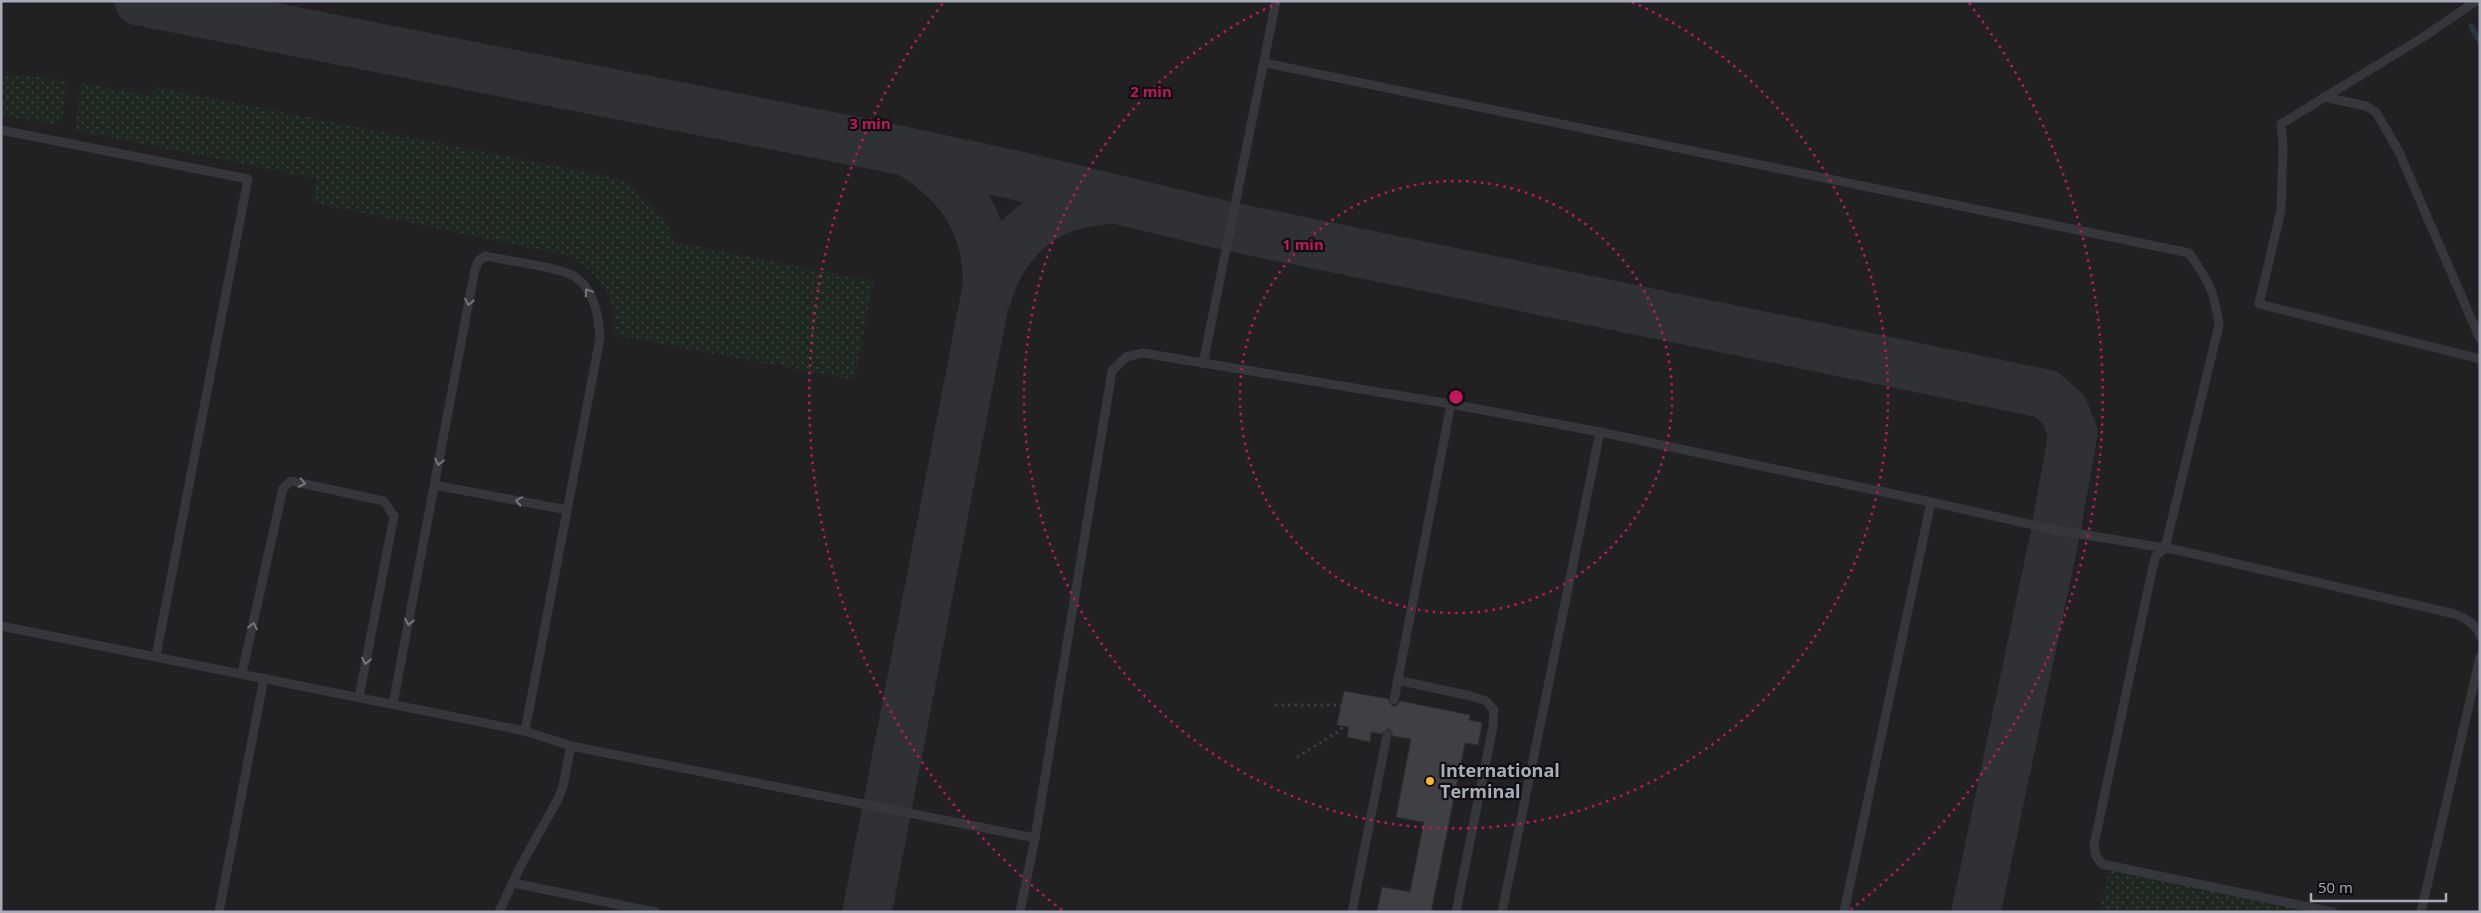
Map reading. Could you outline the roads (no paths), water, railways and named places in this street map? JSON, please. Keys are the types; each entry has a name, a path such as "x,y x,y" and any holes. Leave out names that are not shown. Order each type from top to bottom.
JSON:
{"lane":[{"path":"1203,364 1276,1"},
{"path":"2476,1 2425,36 2281,124 2283,147 2281,210 2259,304 2480,359"},
{"path":"1265,63 2188,253 2204,275 2214,294 2218,325 2165,548 2156,556 2153,566 2094,845 2096,856 2102,864 2333,912"},
{"path":"2324,97 2366,106 2376,112 2399,152 2480,339"},
{"path":"1,130 248,179 156,656"},
{"path":"393,704 475,269 480,260 486,256 559,272 576,278 590,294 599,317 600,338 524,731"},
{"path":"1020,912 1035,838 1112,371 1126,357 1143,353 1451,404 1600,432 2056,530 2165,548 2456,614 2470,621 2478,630 2480,636"},
{"path":"1394,700 1451,404"},
{"path":"1502,912 1600,432"},
{"path":"242,673 283,488 292,481 384,500 394,516 359,697"},
{"path":"434,485 567,510"},
{"path":"1844,912 1931,502"},
{"path":"1,626 524,731 571,746 1035,838"},
{"path":"2421,912 2480,657"},
{"path":"219,912 264,678"},
{"path":"1398,680 1471,696 1486,701 1494,710 1493,726 1456,912"},
{"path":"1352,912 1387,735"},
{"path":"499,912 558,799 563,786 571,746"},
{"path":"513,883 655,912"}],"waterway":[{"path":"2471,26 2480,42"}],"place":[{"name":"International Terminal","path":"1430,781"}]}
